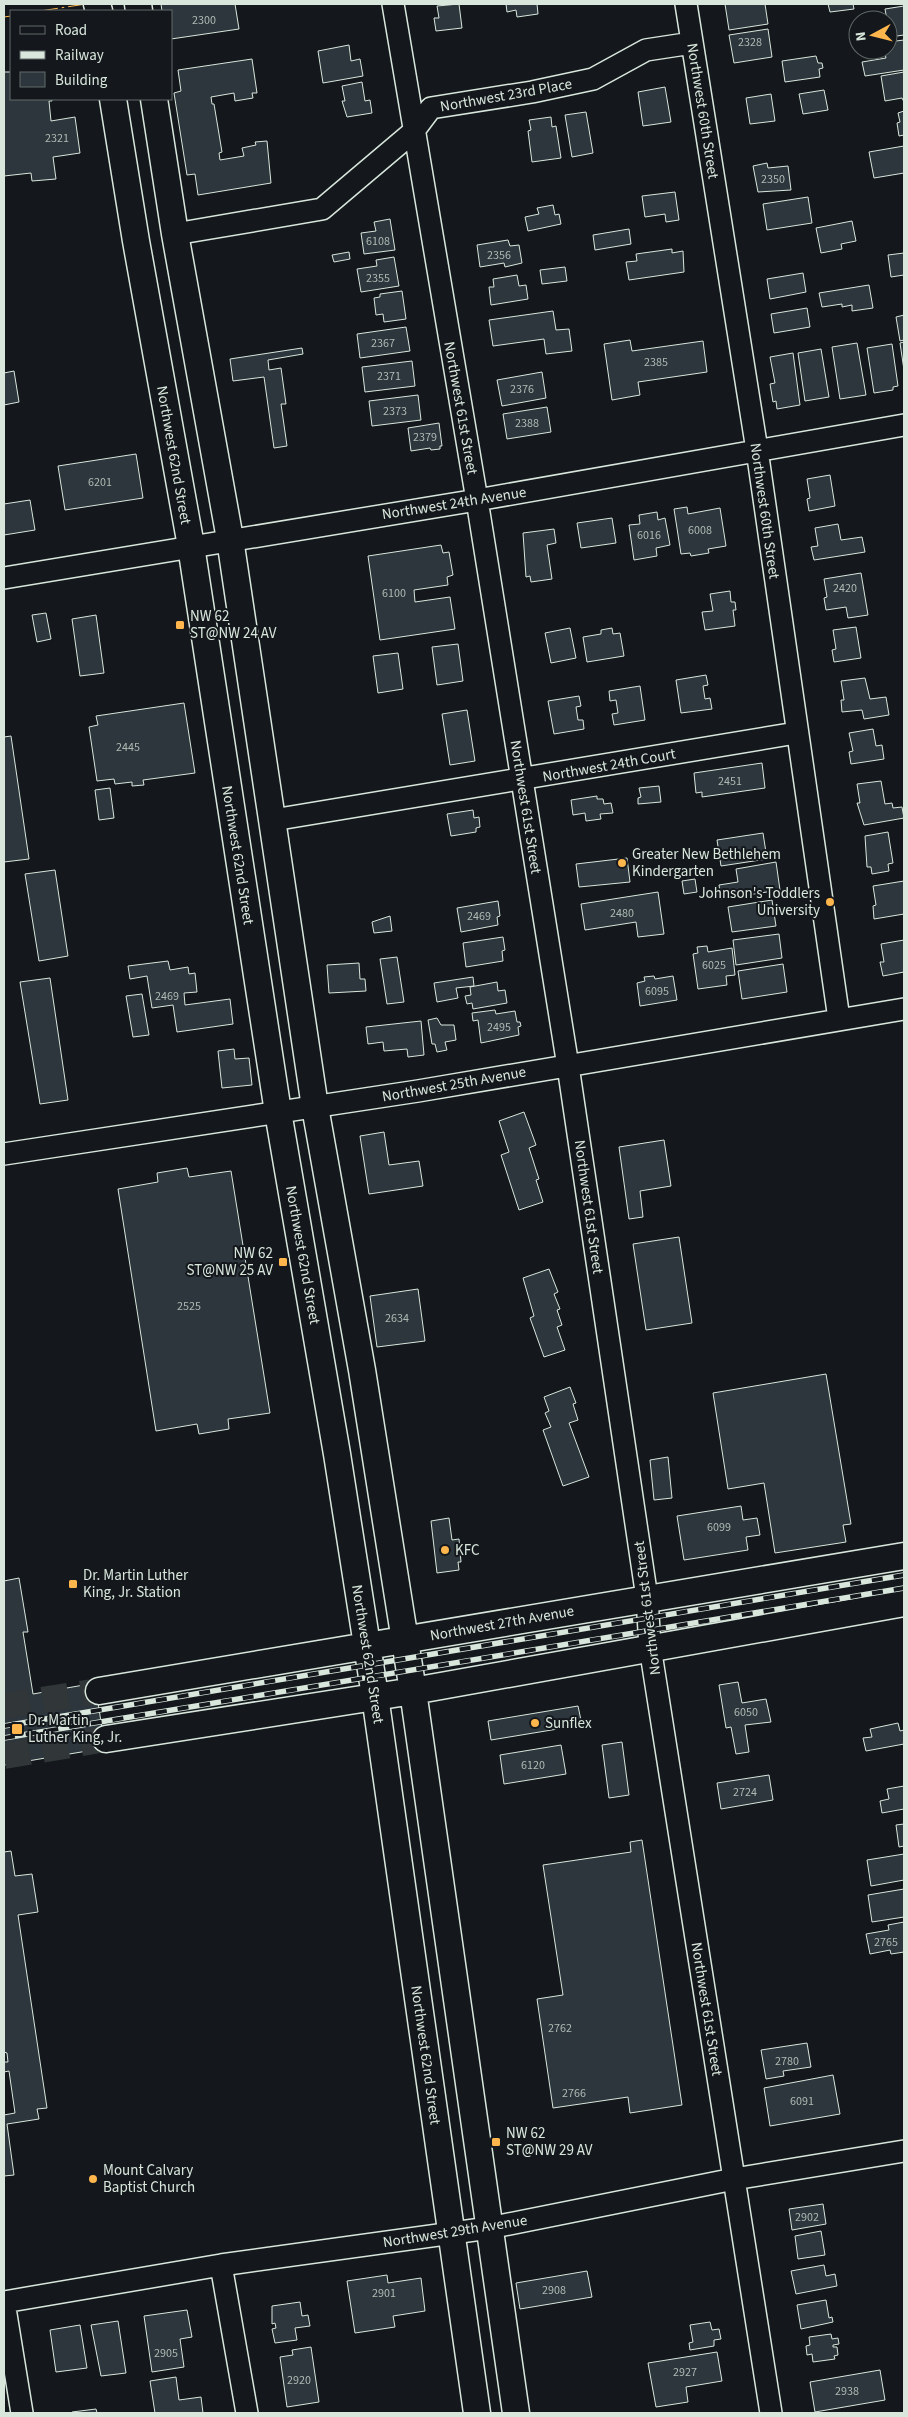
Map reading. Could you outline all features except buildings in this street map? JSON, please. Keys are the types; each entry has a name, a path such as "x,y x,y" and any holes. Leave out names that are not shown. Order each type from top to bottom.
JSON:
{"main road":[{"name":"Northwest 62nd Street","path":"113,100 136,241 191,546 278,1112 368,1647 477,2413"},
{"path":"154,100 175,234 230,539 315,1107 362,1370 413,1691 516,2413"},
{"name":"Northwest 27th Avenue","path":"99,1691 904,1556"},
{"path":"106,1739 413,1691 904,1602"}],"street":[{"name":"Northwest 61st Street","path":"393,4 413,132 477,500 568,1066 648,1598 650,1647 770,2413"},
{"name":"Northwest 60th Street","path":"686,4 756,450 839,1019"},
{"name":"Northwest 23rd Place","path":"175,234 322,210 413,132 431,108 532,92 592,79 646,50 692,43"},
{"name":"Northwest 24th Avenue","path":"4,578 230,539 477,500 904,425"},
{"name":"Northwest 24th Court","path":"273,820 796,733"},
{"name":"Northwest 25th Avenue","path":"4,1150 315,1107 904,1009"},
{"name":"Northwest 29th Avenue","path":"4,2302 221,2265 489,2228 734,2179 904,2151"},
{"path":"221,2265 247,2413"},
{"path":"4,2302 22,2413"}],"tunnel":[{"path":"4,1706 99,1691"},
{"path":"4,1756 106,1739"}],"railway":[{"path":"4,1726 904,1575"},
{"path":"4,1738 904,1588"}],"power":[{"path":"47,10 86,4"},
{"path":"4,17 10,16"}],"place":[{"name":"NW 62 ST@NW 24 AV","path":"180,625"},
{"name":"Greater New Bethlehem Kindergarten","path":"622,863"},
{"name":"Johnson's Toddlers University","path":"830,902"},
{"name":"NW 62 ST@NW 25 AV","path":"283,1262"},
{"name":"KFC","path":"445,1550"},
{"name":"Dr. Martin Luther King, Jr. Station","path":"73,1584"},
{"name":"Sunflex","path":"535,1723"},
{"name":"Dr. Martin Luther King, Jr.","path":"17,1729"},
{"name":"NW 62 ST@NW 29 AV","path":"496,2142"},
{"name":"Mount Calvary Baptist Church","path":"93,2179"}]}
